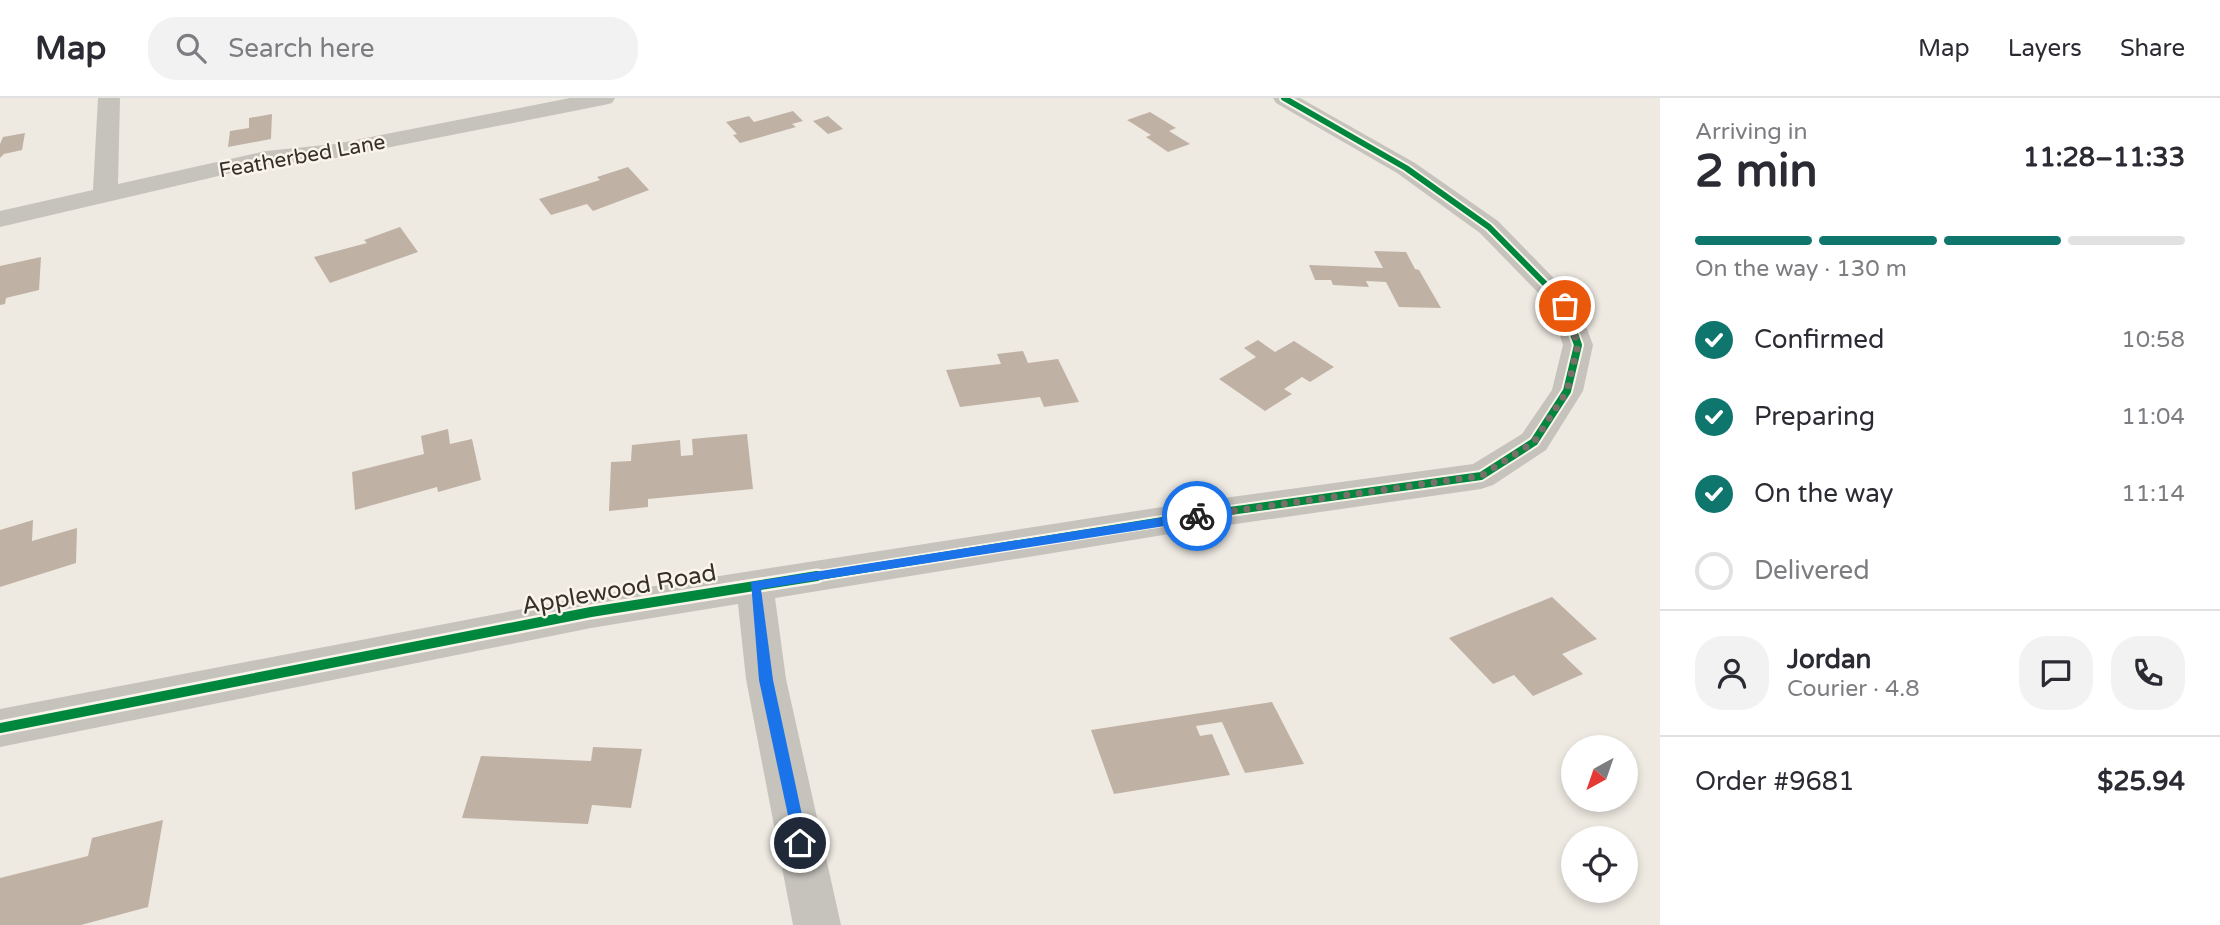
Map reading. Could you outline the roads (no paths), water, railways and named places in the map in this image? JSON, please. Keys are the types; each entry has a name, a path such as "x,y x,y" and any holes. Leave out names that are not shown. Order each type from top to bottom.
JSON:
{"street":[{"path":"105,196 109,98"},
{"name":"Featherbed Lane","path":"0,219 266,158 335,151 604,98"},
{"name":"Applewood Road","path":"0,729 591,612 1195,516 1481,476 1534,442 1567,391 1578,345 1563,302 1489,227 1406,167 1284,98"},
{"path":"755,585 766,680 817,925"}]}
